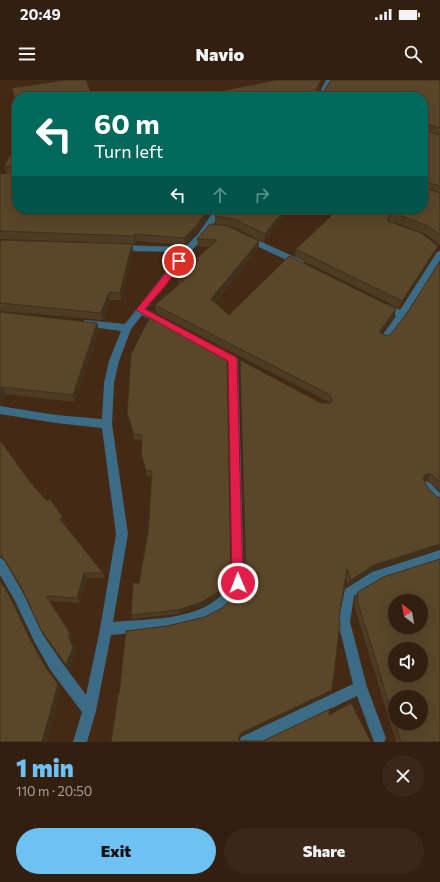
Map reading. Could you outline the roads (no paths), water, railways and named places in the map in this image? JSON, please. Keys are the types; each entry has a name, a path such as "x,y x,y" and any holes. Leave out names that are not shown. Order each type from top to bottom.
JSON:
{"street":[{"path":"323,92 329,80"},
{"path":"80,742 89,711 106,629 122,534 107,424 109,383 114,361 126,328 188,250 211,227 217,214"},
{"path":"241,235 309,268"},
{"path":"109,248 188,250"},
{"path":"384,339 402,315 440,254"},
{"path":"374,301 402,315"},
{"path":"140,310 173,327"},
{"path":"79,323 126,328"},
{"path":"106,629 186,620 214,609 226,599 238,583 233,359"},
{"path":"0,410 107,424"},
{"path":"426,486 440,500"},
{"path":"379,738 360,687 344,622 348,594 376,576 440,556"},
{"path":"0,564 19,597 39,639 56,666 89,711"},
{"path":"246,742 360,687"}]}
